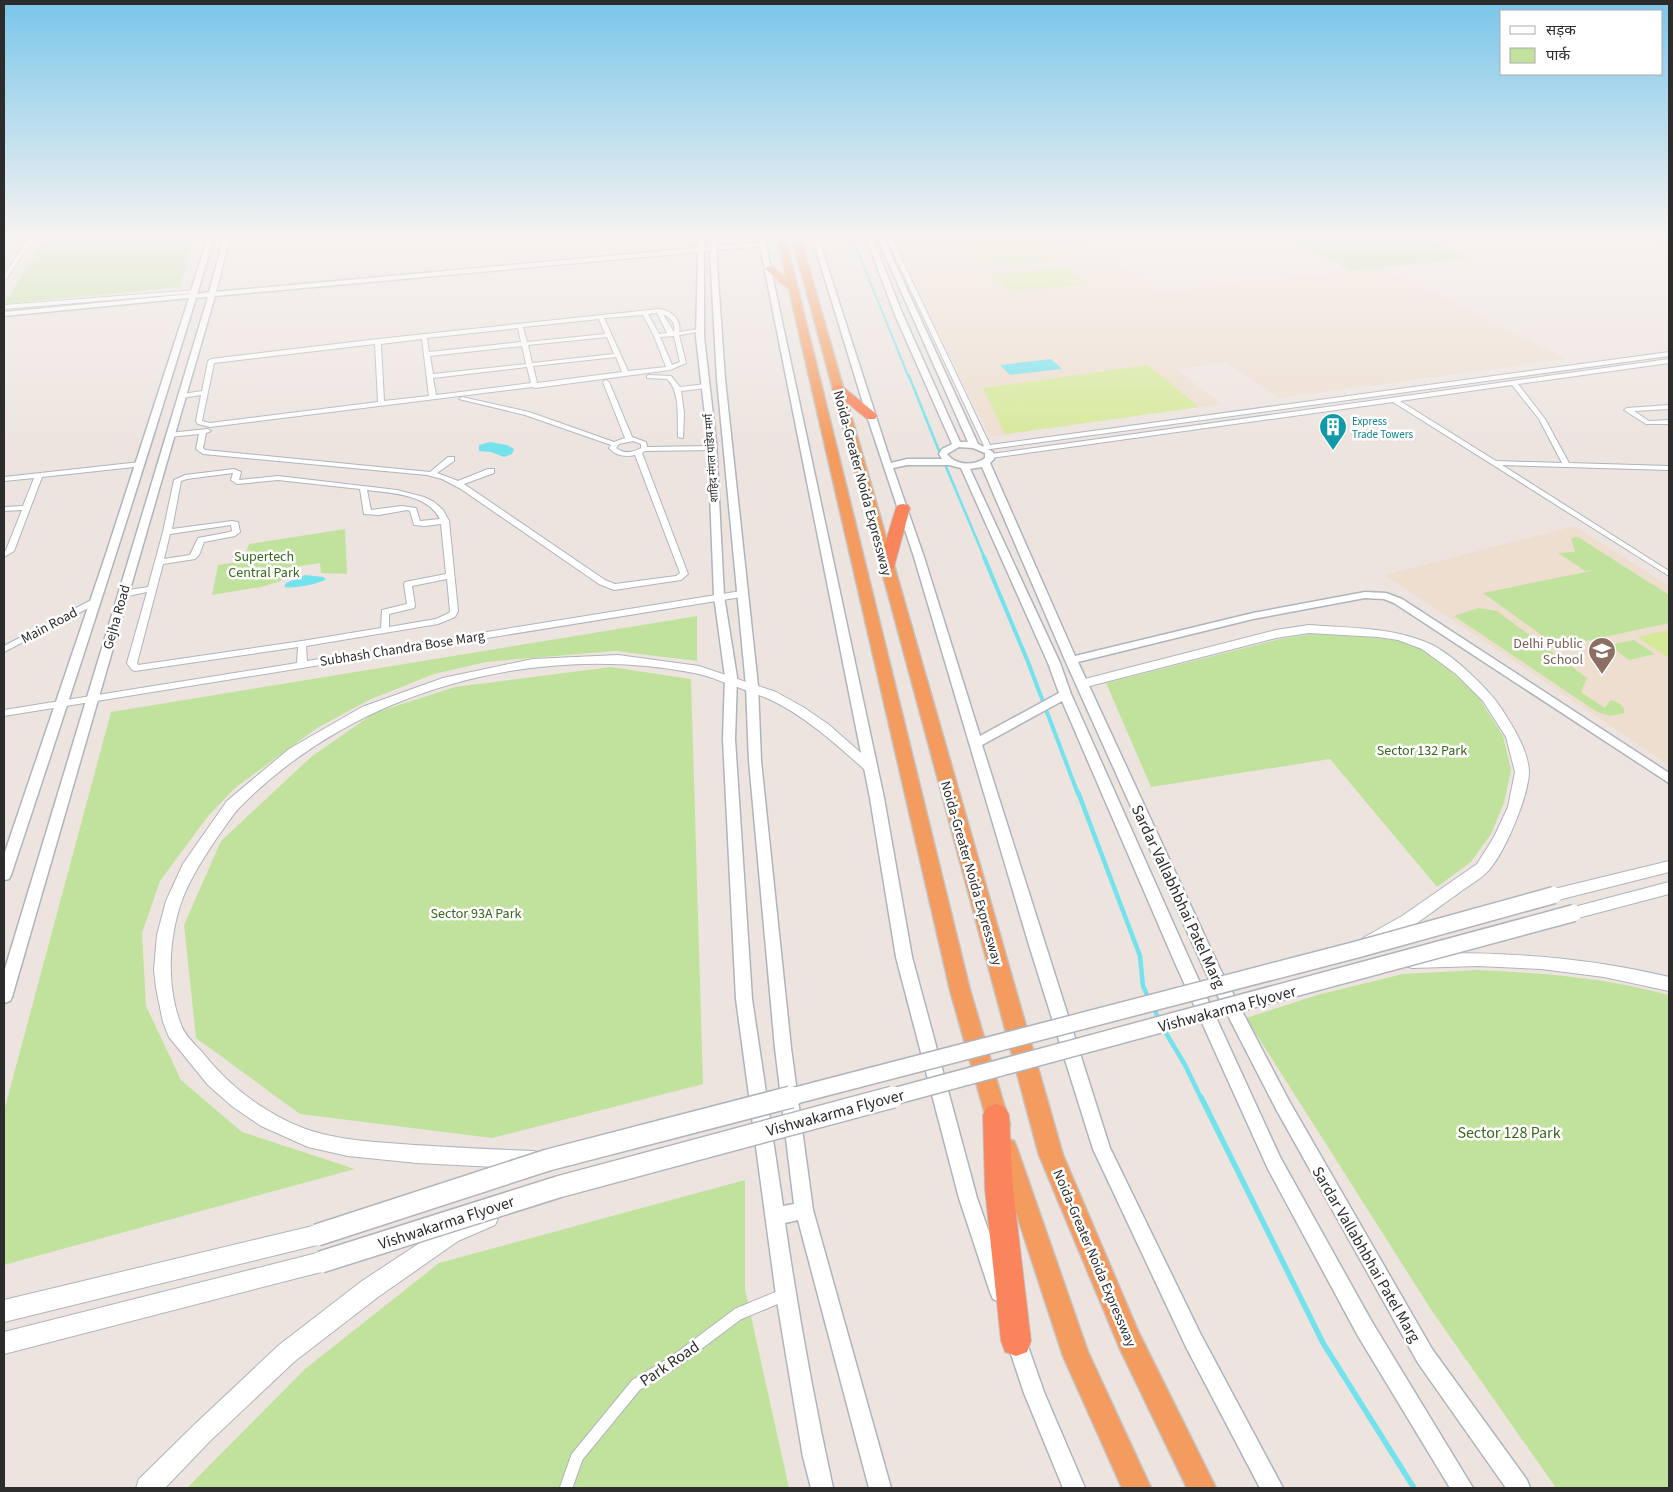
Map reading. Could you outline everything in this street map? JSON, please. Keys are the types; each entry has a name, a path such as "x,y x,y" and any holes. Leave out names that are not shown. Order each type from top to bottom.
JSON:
{"highway":[{"name":"Noida-Greater Noida Expressway","path":"797,307 958,980 996,1115 1011,1167 1076,1356 1137,1488"},
{"name":"Noida-Greater Noida Expressway","path":"815,307 1051,1155 1129,1340 1202,1488"},
{"path":"838,389 871,416"},
{"path":"886,566 902,508"},
{"path":"996,1115 998,1189 1016,1341"}],"main road":[{"path":"1082,684 1276,634 1309,629 1378,633 1401,637 1426,646 1460,671 1488,698 1513,737 1522,772 1515,806 1501,838 1482,868 1408,920 1355,950"},
{"path":"548,1160 416,1155 350,1148 300,1136 250,1110 207,1074 176,1032 163,986 164,935 180,883 202,840 234,803 277,764 323,732 369,708 404,694 473,674 546,661 605,658 646,661 703,670 731,678 772,695 820,724 870,766"},
{"name":"Vishwakarma Flyover","path":"4,1311 317,1235 548,1160 1355,950 1554,895 1669,866"},
{"name":"Vishwakarma Flyover","path":"4,1344 321,1262 558,1187 1669,888"},
{"path":"1396,962 1473,958 1546,962 1625,972 1669,984"},
{"path":"148,1488 202,1433 288,1353 370,1289 451,1234 558,1187"}],"street":[{"path":"4,309 32,307"},
{"path":"4,314 71,307"},
{"name":"Gejha Road","path":"4,875 6,863 63,703 190,307"},
{"name":"Gejha Road","path":"4,997 208,307"},
{"name":"शाहिद मंगल पांडेय मार्ग","path":"700,307 700,334 712,444 719,596 731,678 729,739 744,998 786,1295 814,1456 822,1488"},
{"path":"717,307 721,379 752,686 755,761 782,1038 804,1210 880,1488"},
{"path":"776,307 830,581 870,766 904,957 968,1198 1034,1393 1074,1488"},
{"path":"837,307 871,416 887,460 1102,1149 1194,1342 1272,1488"},
{"path":"896,307 957,445"},
{"name":"Sardar Vallabhbhai Patel Marg","path":"914,307 984,452 1025,556 1206,958 1282,1104 1425,1356 1519,1488"},
{"path":"919,307 984,452"},
{"path":"659,311 675,336 683,363 670,368 207,425 199,421 210,361 659,311 666,312 675,318 678,326 675,336"},
{"path":"644,312 658,338 670,368"},
{"path":"601,317 626,374"},
{"path":"520,326 535,386"},
{"path":"658,338 700,334"},
{"path":"428,354 609,335"},
{"path":"424,336 433,398"},
{"path":"378,341 381,404"},
{"path":"887,460 949,462 964,466 984,452 1382,392 1669,354"},
{"path":"431,376 619,355"},
{"path":"887,460 945,451 957,445 984,452 1394,400 1669,361"},
{"path":"170,435 666,376 672,378 678,389 678,442"},
{"path":"203,431 199,449 203,452 432,474 444,477 458,484 609,586 620,587 678,578 684,574 642,448 629,439 606,382"},
{"path":"1514,383 1542,418 1567,465"},
{"path":"678,389 706,386"},
{"path":"183,393 205,390"},
{"path":"1382,392 1669,574"},
{"path":"462,399 526,413 614,444 629,439"},
{"path":"1669,407 1627,410 1645,422 1669,422"},
{"path":"614,444 613,450 619,453 678,442 712,444"},
{"path":"945,451 945,458 949,462"},
{"path":"432,474 451,459"},
{"path":"1496,463 1669,468"},
{"path":"4,479 140,464"},
{"name":"Sardar Vallabhbhai Patel Marg","path":"964,466 1054,663 1059,698 1274,1163 1365,1329 1462,1488"},
{"path":"234,471 237,472 235,480 237,482 278,478 416,495 438,510 444,516 445,521 454,611 452,615 438,621 139,669 135,668 132,662 167,532 178,480 185,477 234,471"},
{"path":"458,484 491,471"},
{"path":"4,555 10,551 39,475"},
{"path":"362,487 367,512 374,513 408,508 413,510 417,524 445,521"},
{"path":"4,509 26,508"},
{"path":"158,562 192,557 195,555 200,540 236,532 235,524 232,523 167,532"},
{"path":"1025,556 1038,555"},
{"path":"385,630 385,612 411,606 408,584 451,576"},
{"path":"123,594 152,588"},
{"name":"Subhash Chandra Bose Marg","path":"4,713 719,596 742,594"},
{"path":"1071,660 1253,616 1366,595 1386,596 1398,601 1669,779"},
{"name":"Main Road","path":"4,649 95,601"},
{"path":"302,644 302,664"},
{"path":"976,743 1059,698"},
{"path":"775,1217 804,1210"},
{"name":"Park Road","path":"566,1488 577,1457 636,1384 674,1362 738,1314 786,1295"}],"shaded area":[{"path":"925,307 1461,307 1567,359 1278,398 1226,363 1176,369 1221,404 990,437"},
{"name":"Delhi Public School","path":"1574,526 1669,586 1669,765 1385,575"}],"green space":[{"path":"1148,365 1199,407 1005,434 983,388"},
{"name":"Supertech Central Park","path":"345,529 347,574 321,573 320,563 300,566 295,571 283,573 281,581 261,587 212,595 218,565 243,561 249,544"},
{"path":"1578,537 1669,595 1669,623 1558,647 1483,593 1595,570 1585,571 1558,553 1575,552 1571,538"},
{"path":"1478,608 1497,611 1587,678 1581,692 1605,708 1611,700 1619,703 1624,708 1624,713 1610,716 1597,712 1454,616"},
{"path":"697,616 697,661 615,651 486,662 434,674 369,700 317,728 236,787 208,816 160,881 142,933 146,1006 181,1080 242,1132 355,1169 4,1265 4,1111 111,712"},
{"path":"1669,630 1669,658 1637,637 1638,637"},
{"name":"Sector 132 Park","path":"1312,634 1379,638 1400,641 1421,649 1453,673 1479,698 1503,736 1511,770 1504,803 1491,834 1471,862 1437,887 1330,759 1151,787 1106,683 1280,639"},
{"path":"1634,640 1655,654 1629,660 1608,645"},
{"name":"Sector 93A Park","path":"611,667 691,679 703,1084 492,1138 300,1114 196,1038 184,925 221,841 311,757 374,713 455,687"},
{"name":"Sector 128 Park","path":"1479,970 1598,980 1669,995 1669,1488 1556,1488 1432,1311 1246,1018 1321,994 1403,974"},
{"path":"745,1180 745,1289 789,1488 187,1488 305,1369 439,1263"}],"water":[{"path":"1051,359 1062,369 1010,375 1000,365"},
{"path":"490,442 507,445 514,449 512,454 504,457 491,452 479,451 479,445"},
{"path":"305,575 326,579 306,586 284,587 286,583"}],"waterway":[{"path":"880,307 909,378"},
{"path":"909,376 941,456"},
{"path":"944,462 985,559"},
{"path":"984,557 1028,662 1078,794"},
{"path":"1078,792 1140,956 1143,986 1149,999"},
{"path":"1153,1007 1160,1021"},
{"path":"1163,1028 1185,1065 1201,1098"},
{"path":"1201,1097 1323,1343 1414,1488"}],"place":[{"name":"Express Trade Towers","path":"1333,451"},
{"name":"Delhi Public School","path":"1602,675"}]}
